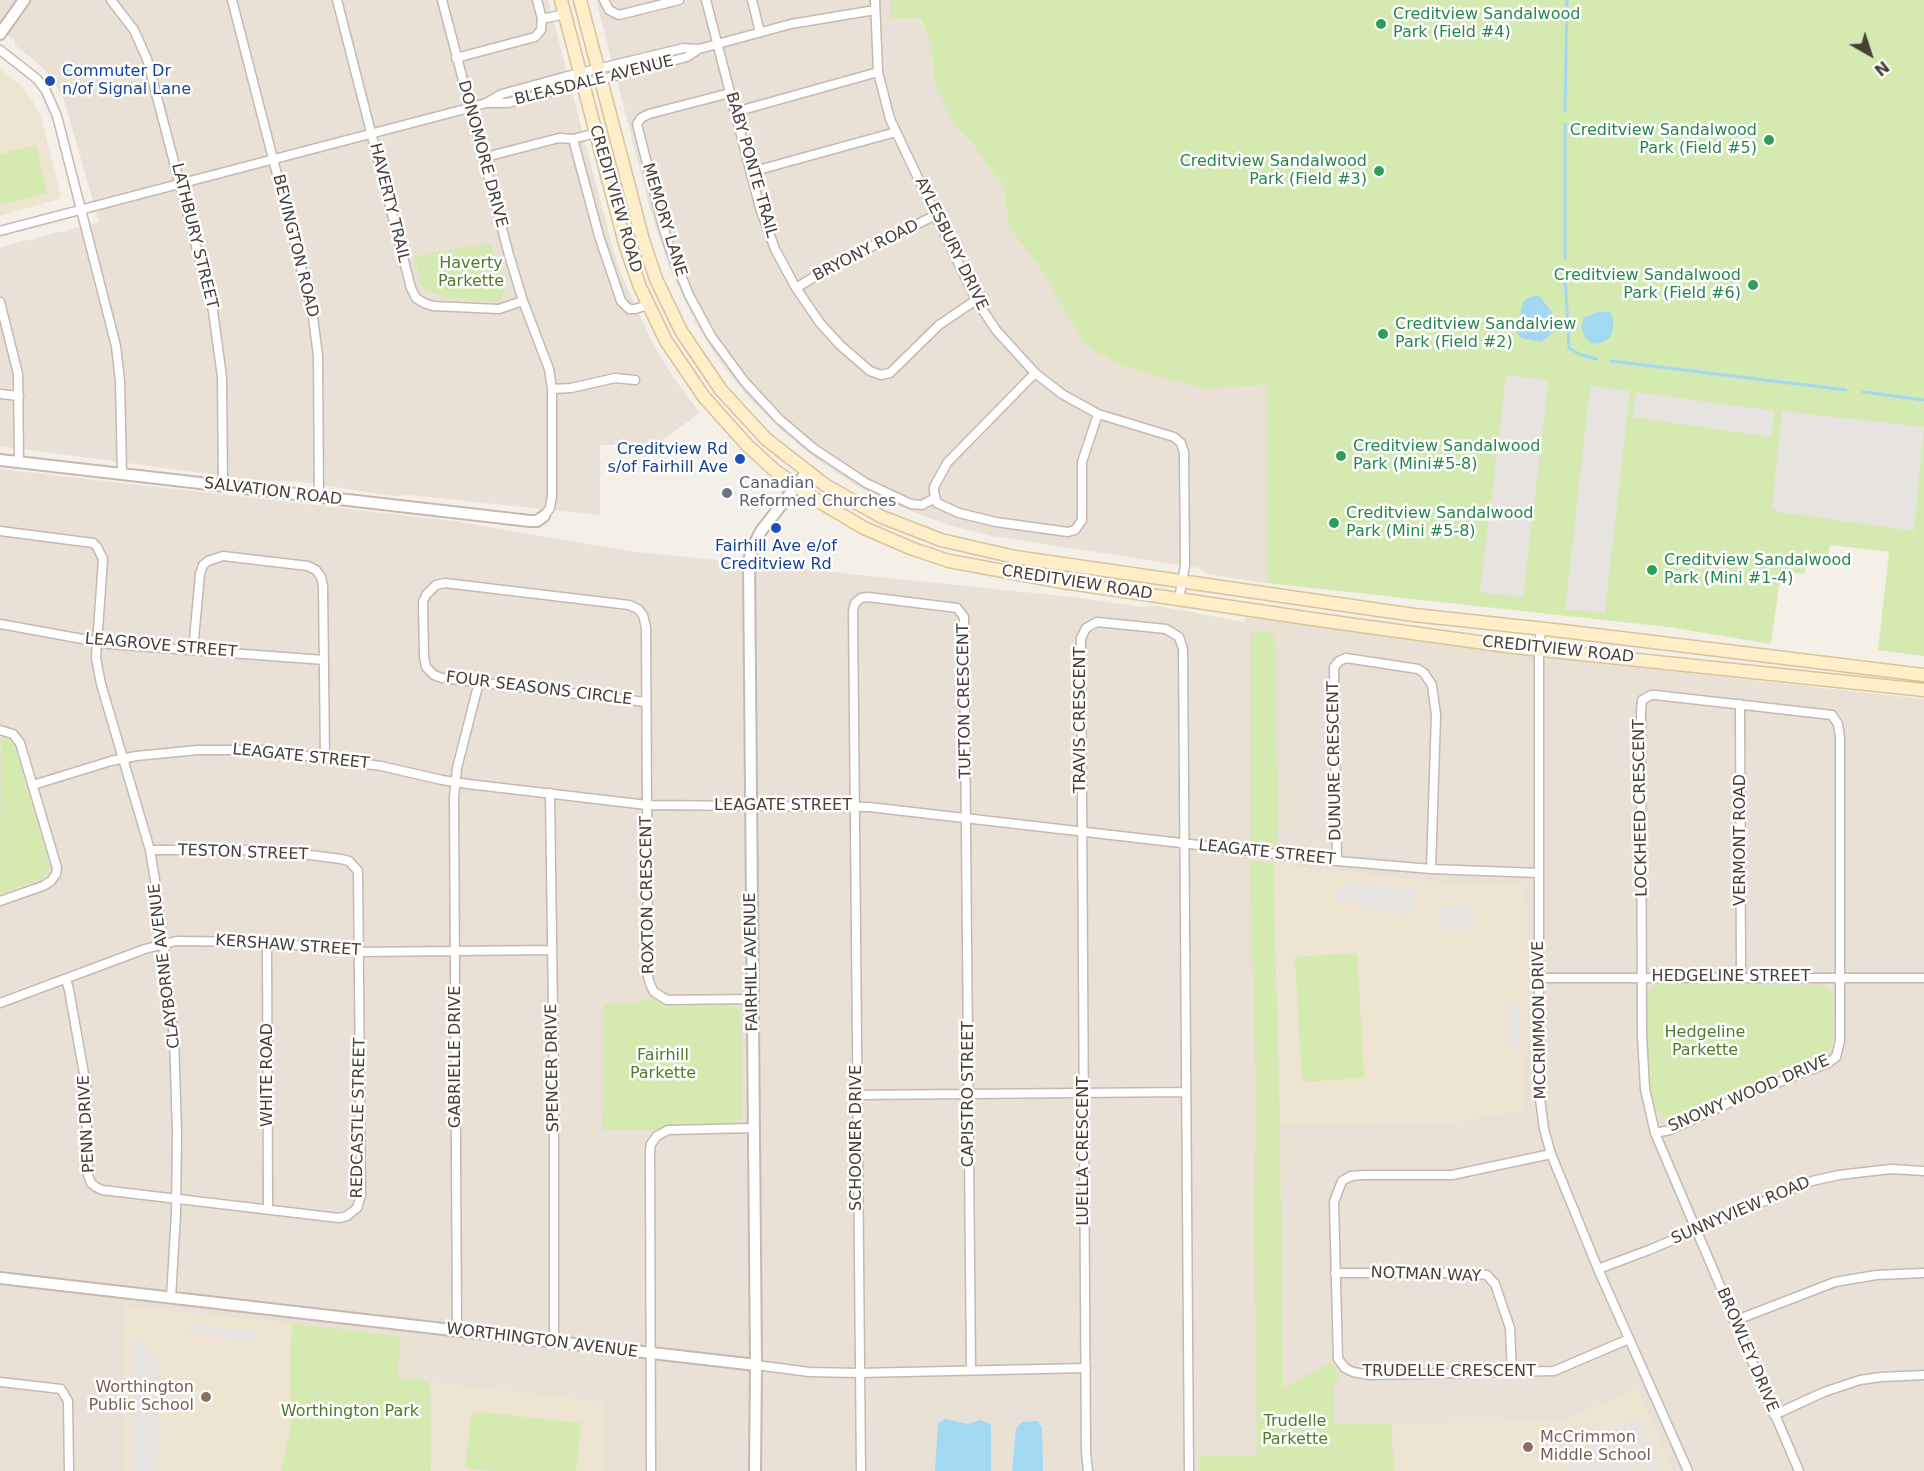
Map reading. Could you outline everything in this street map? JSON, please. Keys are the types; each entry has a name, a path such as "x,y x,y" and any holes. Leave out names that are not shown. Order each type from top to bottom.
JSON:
{"main road":[{"name":"CREDITVIEW ROAD","path":"561,0 626,247 648,305 675,355 713,408 773,469 832,510 864,528 913,549 950,561 1063,582 1326,621 1539,648 1924,690"},
{"name":"CREDITVIEW ROAD","path":"580,0 643,240 656,279 671,312 700,362 733,404 766,439 825,485 867,510 941,540 1014,557 1402,614 1541,628 1924,675"}],"street":[{"path":"0,34 24,0"},
{"name":"LATHBURY STREET","path":"111,0 134,30 147,59 213,311 220,352 223,486"},
{"name":"BEVINGTON ROAD","path":"232,0 312,310 317,348 319,497"},
{"name":"HAVERTY TRAIL","path":"337,0 411,288 416,298 433,306 499,309 523,301"},
{"name":"DONOMORE DRIVE","path":"442,0 482,158 523,301 549,369 552,389 552,496 550,508 544,516"},
{"path":"456,58 535,37 541,30 542,19 537,0"},
{"path":"604,0 609,10 619,15 679,0"},
{"name":"BABY PONTE TRAIL","path":"706,0 760,208 775,249 796,288 840,345 870,371 881,375 890,373 939,325 976,300"},
{"path":"752,0 760,32"},
{"name":"BLEASDALE AVENUE","path":"0,231 486,103 507,103 684,48 699,49 809,19 875,5"},
{"name":"AYLESBURY DRIVE","path":"875,5 878,72 890,119 976,300 1001,336 1035,373 1062,394 1098,414 1174,437 1181,442 1184,452 1185,565 1179,599"},
{"path":"542,19 565,14"},
{"path":"0,50 36,79 50,99 57,116 118,358 122,474"},
{"path":"735,112 878,72"},
{"name":"MEMORY LANE","path":"730,93 649,114 641,118 637,124 670,249 689,295 711,336 736,372 779,419 813,448 854,476 911,504 922,505 935,498"},
{"path":"751,172 896,132"},
{"path":"482,158 559,138 573,139 596,133"},
{"path":"573,139 599,236 621,301 629,309 648,305"},
{"name":"BRYONY ROAD","path":"796,288 835,264 936,215"},
{"path":"0,302 16,362 19,396 19,462"},
{"path":"1035,373 947,463 934,487 935,498 942,507 974,517 1015,525 1068,532 1075,530 1082,519 1082,462 1098,414"},
{"path":"552,389 571,388 615,378 635,380"},
{"path":"0,394 19,396"},
{"name":"SALVATION ROAD","path":"0,460 530,521 537,521 544,516"},
{"name":"FAIRHILL AVENUE","path":"754,1471 756,1365 749,561 761,531 807,472"},
{"name":"CLAYBORNE AVENUE","path":"0,531 87,542 98,547 103,559 96,658 101,684 150,850 176,1060 176,1199 171,1298"},
{"path":"193,650 200,574 203,565 208,561 223,556 308,566 315,570 323,586 325,758"},
{"name":"FOUR SEASONS CIRCLE","path":"646,702 438,677 431,673 425,664 423,602 428,591 445,583 629,605 643,615 645,623 646,702 647,805"},
{"name":"TUFTON CRESCENT","path":"854,806 853,611 855,603 861,598 868,597 957,608 964,617 966,818"},
{"name":"TRAVIS CRESCENT","path":"1081,831 1080,638 1086,628 1097,622 1166,630 1179,637 1183,649 1185,844"},
{"name":"LEAGROVE STREET","path":"0,624 97,642 324,660"},
{"name":"MCCRIMMON DRIVE","path":"1541,628 1539,648 1539,1091 1544,1129 1551,1154 1598,1269 1688,1471"},
{"name":"DUNURE CRESCENT","path":"1337,861 1334,667 1339,661 1347,658 1418,669 1424,673 1432,685 1436,715 1431,869"},
{"name":"GABRIELLE DRIVE","path":"457,1331 454,797 457,768 479,682"},
{"name":"LOCKHEED CRESCENT","path":"1643,977 1641,711 1642,700 1651,695 1832,715 1838,724 1840,738 1839,977"},
{"name":"VERMONT ROAD","path":"1740,704 1741,977"},
{"path":"0,730 10,732 18,739 56,862 56,874 43,886 0,901"},
{"name":"LEAGATE STREET","path":"33,785 136,756 216,749 261,750 381,766 456,782 647,805 854,806 1337,861 1431,869 1539,873"},
{"name":"SPENCER DRIVE","path":"550,793 554,1084 554,1342"},
{"name":"ROXTON CRESCENT","path":"647,805 648,977 654,992 667,1000 752,999"},
{"name":"SCHOONER DRIVE","path":"854,806 861,1471"},
{"name":"CAPISTRO STREET","path":"966,818 971,1370"},
{"name":"LUELLA CRESCENT","path":"1081,831 1088,1471"},
{"path":"1185,844 1189,1471"},
{"name":"TESTON STREET","path":"150,850 271,850 349,861 358,871 359,877 359,952"},
{"name":"KERSHAW STREET","path":"0,1003 145,949 176,941 267,942 359,952 551,950"},
{"name":"WHITE ROAD","path":"267,942 268,1209"},
{"name":"REDCASTLE STREET","path":"176,1199 339,1218 353,1213 360,1202 359,952"},
{"name":"BROWLEY DRIVE","path":"1643,977 1642,1035 1645,1089 1655,1133 1799,1471"},
{"name":"SNOWY WOOD DRIVE","path":"1655,1133 1670,1130 1748,1094 1828,1063 1836,1057 1840,1041 1839,977"},
{"name":"HEDGELINE STREET","path":"1539,978 1924,978"},
{"name":"PENN DRIVE","path":"66,979 86,1085 87,1168 91,1183 102,1190 176,1199"},
{"path":"856,1095 1186,1092"},
{"path":"651,1471 651,1144 657,1136 668,1130 753,1128"},
{"name":"TRUDELLE CRESCENT","path":"1551,1154 1452,1175 1363,1175 1351,1176 1342,1181 1334,1202 1338,1359 1345,1368 1370,1375 1554,1371 1629,1339"},
{"name":"SUNNYVIEW ROAD","path":"1598,1269 1649,1250 1812,1181 1892,1168 1924,1171"},
{"name":"NOTMAN WAY","path":"1335,1273 1487,1275 1495,1284 1510,1328 1512,1372"},
{"path":"1734,1321 1835,1281 1876,1275 1924,1273"},
{"name":"WORTHINGTON AVENUE","path":"0,1278 809,1372 1086,1368"},
{"path":"1774,1415 1824,1392 1860,1380 1924,1375"},
{"path":"0,1382 61,1389 68,1401 69,1471"}],"shaded area":[{"path":"0,0 548,0 621,274 653,344 673,377 700,413 657,444 600,445 600,515 409,495 393,496 302,482 255,480 0,446 0,247 99,222 64,100 53,80 41,66 15,45 15,40 0,29"},
{"path":"596,0 891,0 891,19 918,18 931,42 935,84 948,112 957,129 973,144 996,177 1003,183 1008,219 1014,234 1038,265 1086,346 1123,367 1207,389 1268,385 1267,583 1207,574 1199,568 992,536 948,525 895,505 855,485 816,459 782,431 748,397 717,358 695,322 669,267 651,212"},
{"path":"0,69 24,88 41,117 61,196 59,199 0,216"},
{"path":"1506,375 1549,380 1523,597 1480,592"},
{"path":"1590,386 1630,391 1605,613 1565,609"},
{"path":"1636,392 1774,411 1771,437 1632,417"},
{"path":"1782,411 1924,427 1914,531 1780,512 1772,507"},
{"path":"0,469 454,521 628,551 1072,597 1142,607 1158,606 1244,622 1245,617 1505,653 1924,699 1924,1471 0,1471"},
{"path":"1273,863 1446,883 1523,884 1526,888 1528,990 1525,1110 1449,1123 1280,1126"},
{"path":"1345,883 1417,890 1416,908 1411,908 1412,915 1361,909 1361,902 1337,901 1338,887 1344,888"},
{"path":"1474,906 1474,930 1439,930 1439,907"},
{"path":"1510,1000 1520,1009 1518,1052 1509,1045"},
{"name":"Worthington Public School","path":"123,1305 292,1323 291,1428 281,1471 122,1471"},
{"path":"193,1324 260,1332 254,1340 187,1332"},
{"path":"133,1340 146,1340 147,1356 160,1355 160,1431 157,1471 133,1471"},
{"path":"430,1382 604,1402 604,1471 431,1471"},
{"name":"McCrimmon Middle School","path":"1638,1389 1674,1471 1393,1471 1392,1424 1561,1421"},
{"path":"1639,1417 1661,1466 1652,1471 1647,1471 1635,1463 1632,1471 1565,1471 1571,1447 1589,1450 1594,1435 1620,1442 1618,1450 1627,1453 1631,1451 1632,1446 1625,1448 1616,1426"}],"green space":[{"path":"891,0 1924,0 1924,656 1878,650 1889,552 1830,545 1827,565 1806,562 1805,574 1781,571 1771,644 1668,627 1267,583 1268,385 1207,389 1123,367 1086,346 1038,265 1014,234 1008,219 1003,183 996,177 973,144 957,129 948,112 935,84 931,42 919,18 891,19"},
{"path":"36,145 47,193 0,205 0,154"},
{"name":"Haverty Parkette","path":"491,243 503,287 504,295 501,299 493,302 445,297 423,289 414,256"},
{"path":"1251,631 1275,633 1278,844 1251,841"},
{"path":"1,735 7,737 14,745 50,867 49,872 42,879 0,894"},
{"name":"Trudelle Parkette","path":"1250,861 1273,863 1280,1126 1283,1388 1331,1363 1340,1376 1334,1385 1334,1423 1392,1424 1393,1471 1200,1471 1200,1455 1257,1455 1254,1216 1256,1097"},
{"path":"1357,953 1364,1078 1302,1082 1295,957"},
{"name":"Hedgeline Parkette","path":"1655,984 1824,985 1833,994 1834,1040 1830,1050 1821,1055 1665,1119 1655,1110 1647,1071 1647,995"},
{"name":"Fairhill Parkette","path":"652,998 671,1006 728,1005 741,1010 742,1118 740,1121 671,1124 655,1130 603,1130 604,1003 632,1003"},
{"name":"Worthington Park","path":"292,1323 401,1337 397,1377 430,1382 431,1471 281,1471 291,1428"},
{"path":"472,1411 581,1423 576,1471 494,1471 465,1468"}],"water":[{"path":"1535,295 1540,297 1552,312 1555,331 1541,342 1521,338 1517,333 1523,301"},
{"path":"1598,312 1610,312 1613,328 1610,338 1598,344 1591,343 1585,337 1581,327 1584,318"},
{"path":"946,1419 967,1424 981,1420 991,1425 991,1471 935,1471 938,1423"},
{"path":"1038,1421 1042,1428 1043,1471 1012,1471 1016,1429 1022,1422"}],"waterway":[{"path":"1565,111 1567,0"},
{"path":"1565,124 1565,258"},
{"path":"1565,274 1569,348 1596,359"},
{"path":"1611,361 1846,390"},
{"path":"1863,392 1924,400"}],"place":[{"name":"Creditview Sandalwood Park (Field #4)","path":"1381,24"},
{"name":"Commuter Dr n/of Signal Lane","path":"50,81"},
{"name":"Creditview Sandalwood Park (Field #5)","path":"1769,140"},
{"name":"Creditview Sandalwood Park (Field #3)","path":"1379,171"},
{"name":"Creditview Sandalwood Park (Field #6)","path":"1753,285"},
{"name":"Creditview Sandalview Park (Field #2)","path":"1383,334"},
{"name":"Creditview Sandalwood Park (Mini#5-8)","path":"1341,456"},
{"name":"Creditview Rd s/of Fairhill Ave","path":"740,459"},
{"name":"Canadian Reformed Churches","path":"727,493"},
{"name":"Creditview Sandalwood Park (Mini #5-8)","path":"1334,523"},
{"name":"Fairhill Ave e/of Creditview Rd","path":"776,528"},
{"name":"Creditview Sandalwood Park (Mini #1-4)","path":"1652,570"},
{"name":"Worthington Public School","path":"206,1397"},
{"name":"McCrimmon Middle School","path":"1528,1447"}]}
